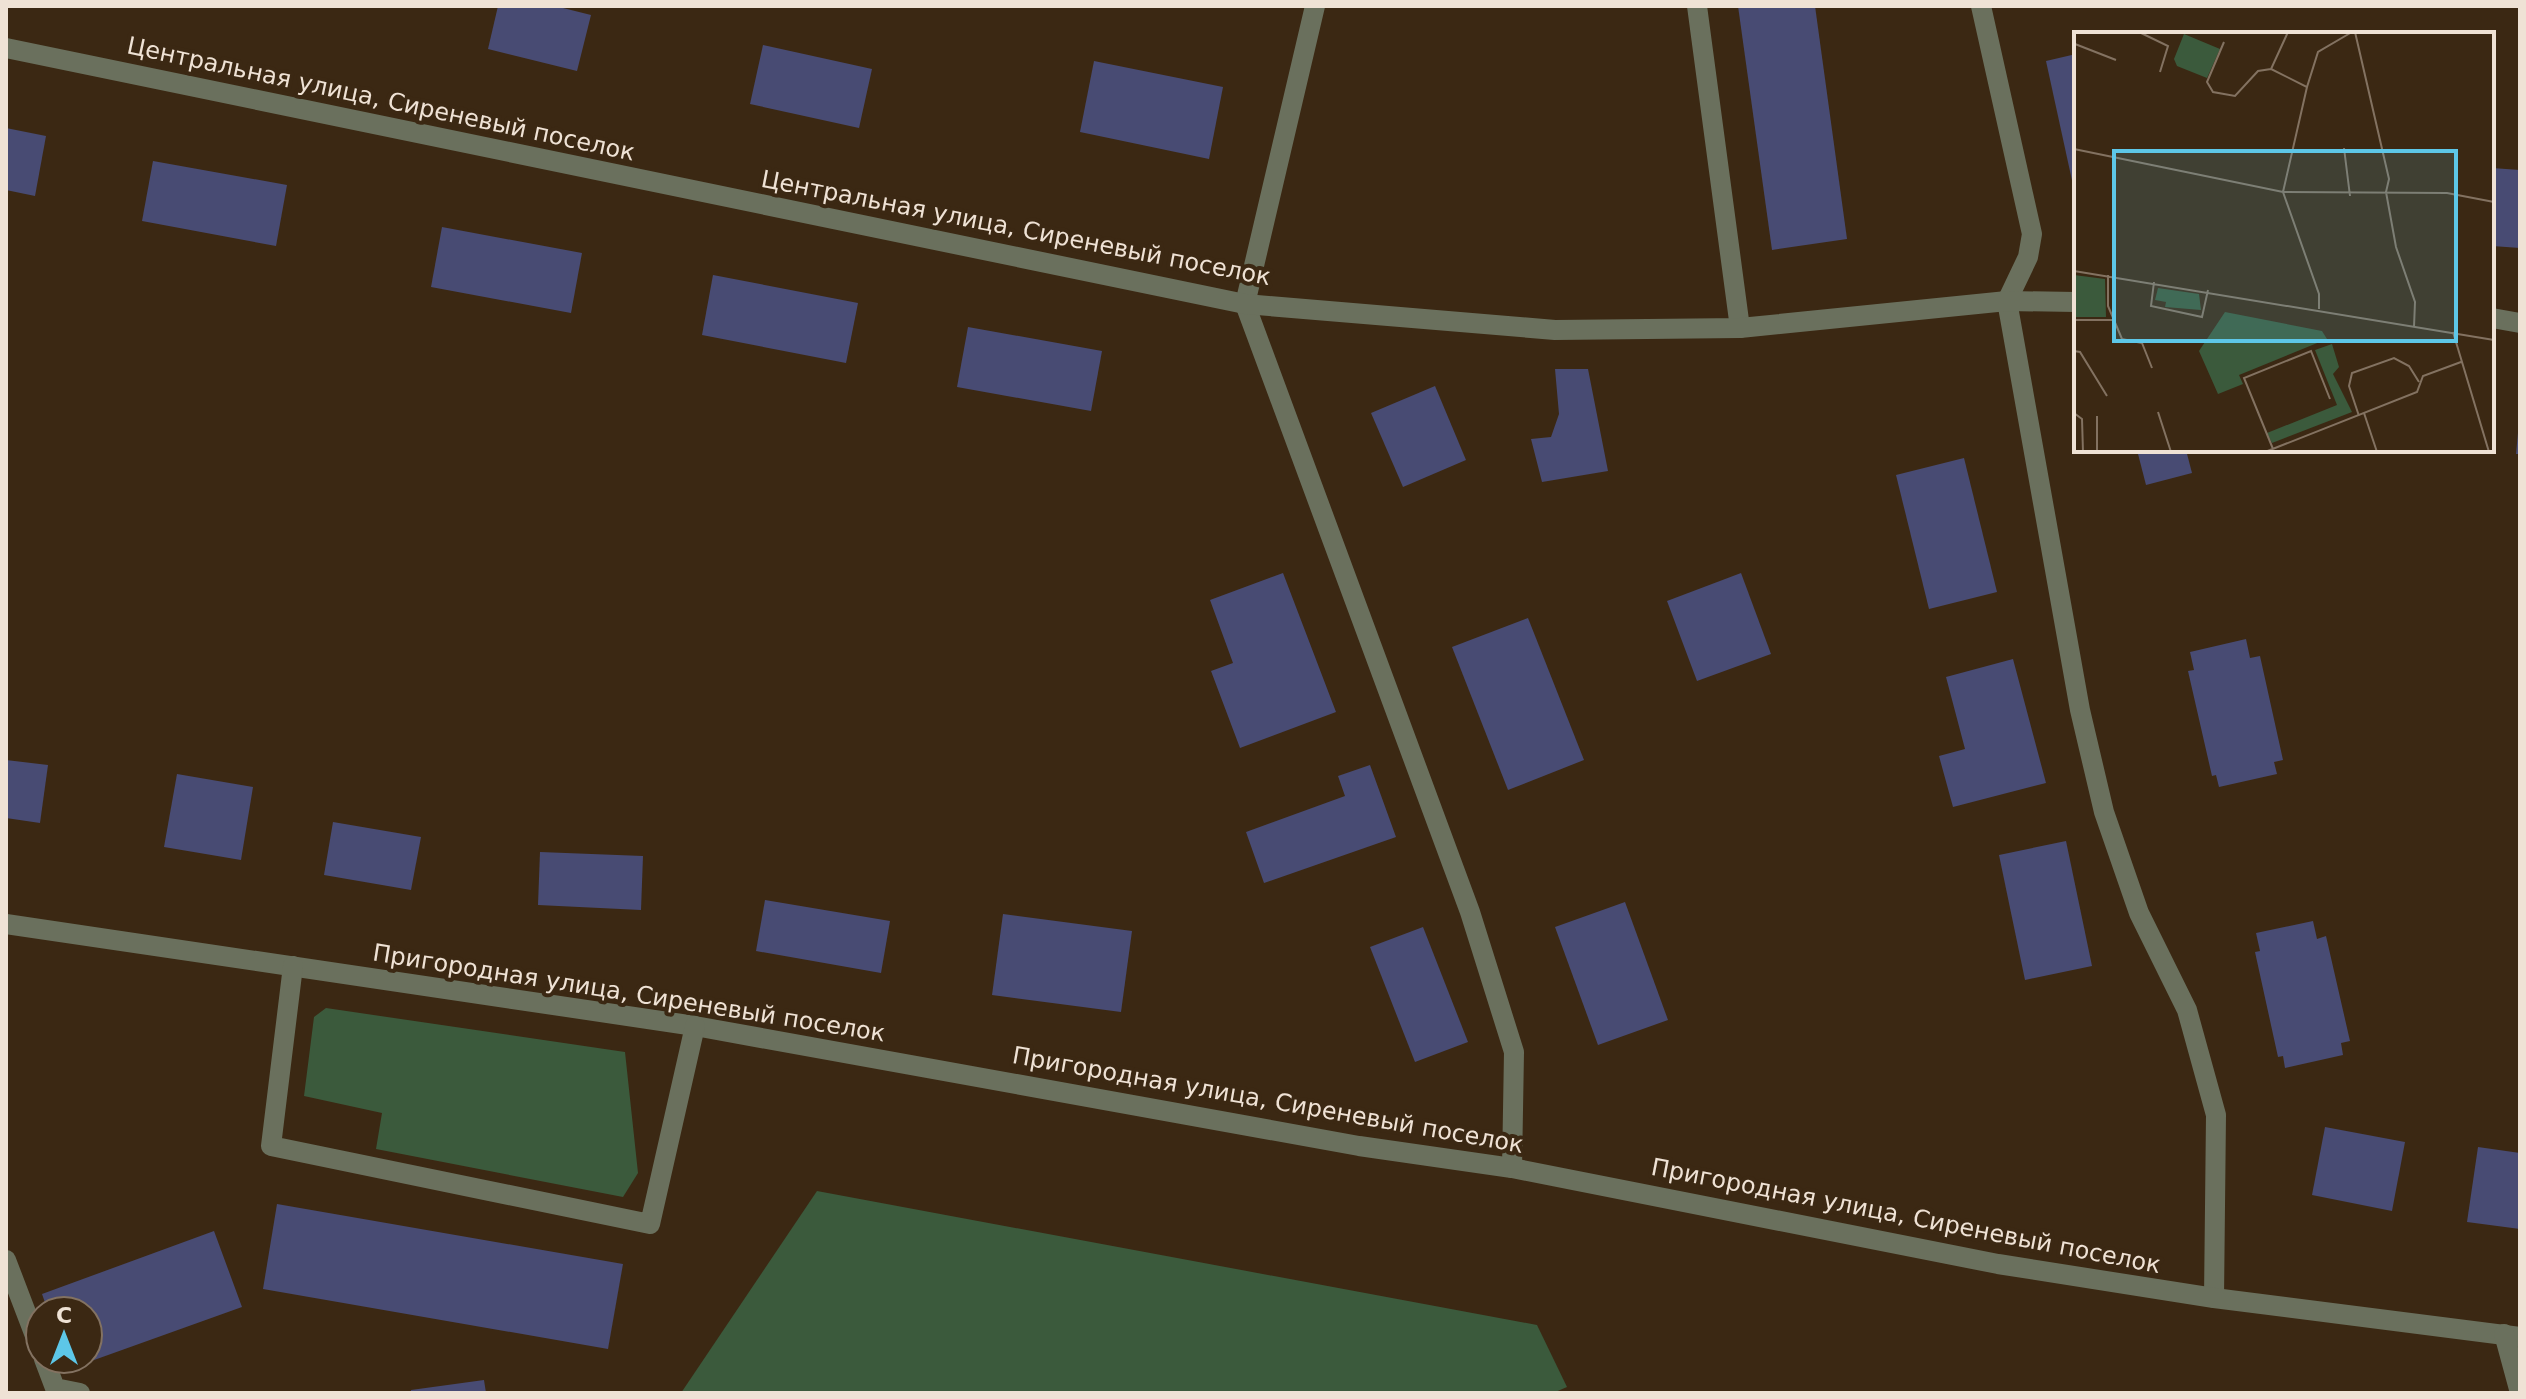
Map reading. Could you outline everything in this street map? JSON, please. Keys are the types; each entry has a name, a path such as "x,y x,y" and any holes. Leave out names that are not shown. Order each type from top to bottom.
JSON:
{"street":[{"path":"1315,6 1245,304 1470,912 1514,1052 1512,1168"},
{"path":"1697,6 1740,328"},
{"path":"1981,6 2032,234 2028,257 2007,301 2080,710 2104,812 2139,913 2187,1010 2216,1115 2214,1298"},
{"name":"Центральная улица, Сиреневый поселок","path":"6,48 1245,304 1555,330 1740,328 2007,301 2074,302"},
{"path":"2494,318 2520,323"},
{"name":"Пригородная улица, Сиреневый поселок","path":"6,924 695,1026 1359,1146 1512,1168 1998,1264 2214,1298 2512,1335"},
{"path":"293,966 271,1146 650,1224 695,1026"},
{"path":"6,1260 24,1307"},
{"path":"2512,1335 2520,1393"},
{"path":"50,1375 55,1388 80,1393"}],"green space":[{"path":"326,1008 625,1052 638,1173 623,1197 376,1149 382,1113 304,1096 314,1017"},
{"path":"817,1191 1537,1325 1567,1387 1553,1393 681,1393"}],"building":[{"path":"498,6 555,6 591,15 577,71 488,49"},
{"path":"1738,6 1815,6 1847,239 1772,250"},
{"path":"763,45 872,69 859,128 750,104"},
{"path":"2074,54 2074,185 2073,185 2046,61"},
{"path":"1094,61 1223,87 1209,159 1080,132"},
{"path":"6,128 46,136 35,196 6,190"},
{"path":"153,161 287,185 276,246 142,221"},
{"path":"2494,168 2520,170 2520,248 2494,246"},
{"path":"442,227 582,253 571,313 431,287"},
{"path":"713,275 858,303 846,363 702,335"},
{"path":"968,327 1102,351 1091,411 957,387"},
{"path":"1555,369 1588,369 1608,471 1542,482 1531,439 1551,437 1559,414"},
{"path":"1435,386 1466,460 1403,487 1371,413"},
{"path":"2518,433 2520,454 2516,454"},
{"path":"2138,452 2187,452 2192,473 2146,485"},
{"path":"1964,458 1997,592 1929,609 1896,475"},
{"path":"1283,573 1336,712 1240,748 1211,671 1233,663 1210,600"},
{"path":"1741,573 1771,654 1697,681 1667,601"},
{"path":"1528,618 1584,760 1508,790 1452,647"},
{"path":"2246,639 2250,658 2260,656 2283,760 2274,762 2277,774 2219,787 2216,775 2212,776 2188,671 2194,670 2190,652"},
{"path":"2013,659 2046,783 1953,807 1939,756 1965,749 1946,677"},
{"path":"6,760 48,765 40,823 6,818"},
{"path":"1370,765 1396,837 1264,883 1246,832 1345,796 1338,776"},
{"path":"177,774 253,787 241,860 164,847"},
{"path":"333,822 421,837 411,890 324,875"},
{"path":"2066,841 2092,966 2025,980 1999,855"},
{"path":"540,852 643,856 641,910 538,905"},
{"path":"765,900 890,921 881,973 756,951"},
{"path":"1625,902 1668,1020 1598,1045 1555,927"},
{"path":"1003,914 1132,931 1121,1012 992,995"},
{"path":"2313,921 2317,939 2326,936 2350,1041 2341,1043 2343,1055 2285,1068 2283,1056 2278,1057 2255,952 2260,951 2256,933"},
{"path":"1423,927 1468,1042 1415,1062 1370,947"},
{"path":"2325,1127 2405,1142 2392,1211 2312,1195"},
{"path":"2478,1147 2520,1153 2520,1229 2467,1222"},
{"path":"277,1204 623,1264 608,1349 263,1289"},
{"path":"214,1231 242,1307 104,1356 104,1295 42,1294"},
{"path":"484,1380 486,1393 411,1393 411,1390"}]}
